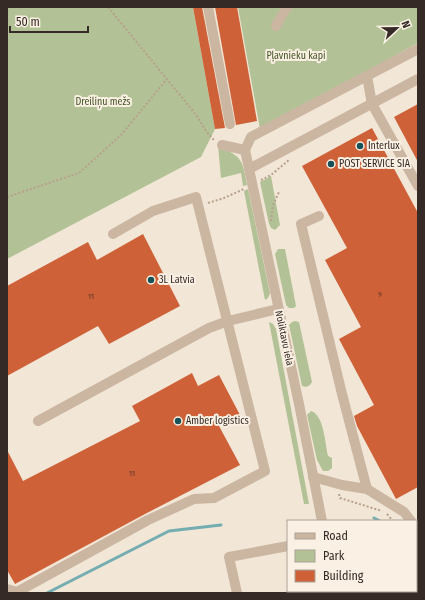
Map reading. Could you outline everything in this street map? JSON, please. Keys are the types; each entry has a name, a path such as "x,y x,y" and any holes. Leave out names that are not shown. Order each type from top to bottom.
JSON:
{"street":[{"path":"208,7 230,124"},
{"path":"276,26 287,7"},
{"path":"222,145 244,150 251,137 418,49"},
{"path":"366,76 372,104 418,186"},
{"path":"249,169 418,79"},
{"name":"Noliktavu iela","path":"244,150 322,520"},
{"path":"7,590 17,592 148,520 194,499 214,498 265,471 196,197 153,211 113,234"},
{"path":"319,216 301,224 342,394 367,489"},
{"path":"38,421 209,328 228,321 278,309"},
{"path":"313,477 367,489 404,512 410,520"},
{"path":"237,593 230,557 287,546"}],"path":[{"path":"108,7 198,116 212,140 222,145"},
{"path":"7,197 79,173 122,135 167,79"},
{"path":"198,206 224,198 271,175 292,158"},
{"path":"263,235 271,228 273,205 279,192"},
{"path":"339,484 340,498 386,512 392,520"}],"green space":[{"name":"Dreiliņu mežs","path":"7,7 193,7 215,129 201,157 7,259"},
{"name":"Pļavnieku kapi","path":"238,7 418,7 418,43 260,129"},
{"path":"218,146 232,153 240,160 247,185 243,186 241,173 221,178"},
{"path":"271,176 280,225 275,230 271,228 269,224 260,182"},
{"path":"248,189 270,293 268,298 265,300 244,191"},
{"path":"278,249 285,249 296,306 294,308 289,308 286,305 275,254"},
{"path":"295,321 299,322 312,382 306,387 302,386 289,325"},
{"path":"269,322 273,324 276,329 309,504 304,504"},
{"path":"311,411 319,418 325,437 328,456 332,458 332,468 328,471 323,471 317,460 307,415"}],"building":[{"path":"193,7 202,7 225,128 215,129"},
{"path":"215,7 237,7 257,121 236,125"},
{"path":"418,104 418,162 394,117"},
{"path":"372,128 418,213 418,487 396,499 357,426 354,416 374,405 339,339 361,327 325,260 347,248 302,166"},
{"path":"143,234 180,306 109,344 98,326 7,376 7,286 88,242 97,260"},
{"path":"192,373 198,386 219,375 240,415 219,426 240,465 15,584 7,570 7,450 23,481 140,421 132,406"}],"waterway":[{"path":"374,518 378,520"},
{"path":"47,593 169,531 221,525"}],"place":[{"name":"Interlux","path":"360,146"},
{"name":"POST SERVICE SIA","path":"331,164"},
{"name":"3L Latvia","path":"151,280"},
{"name":"Amber logistics","path":"178,421"}]}
